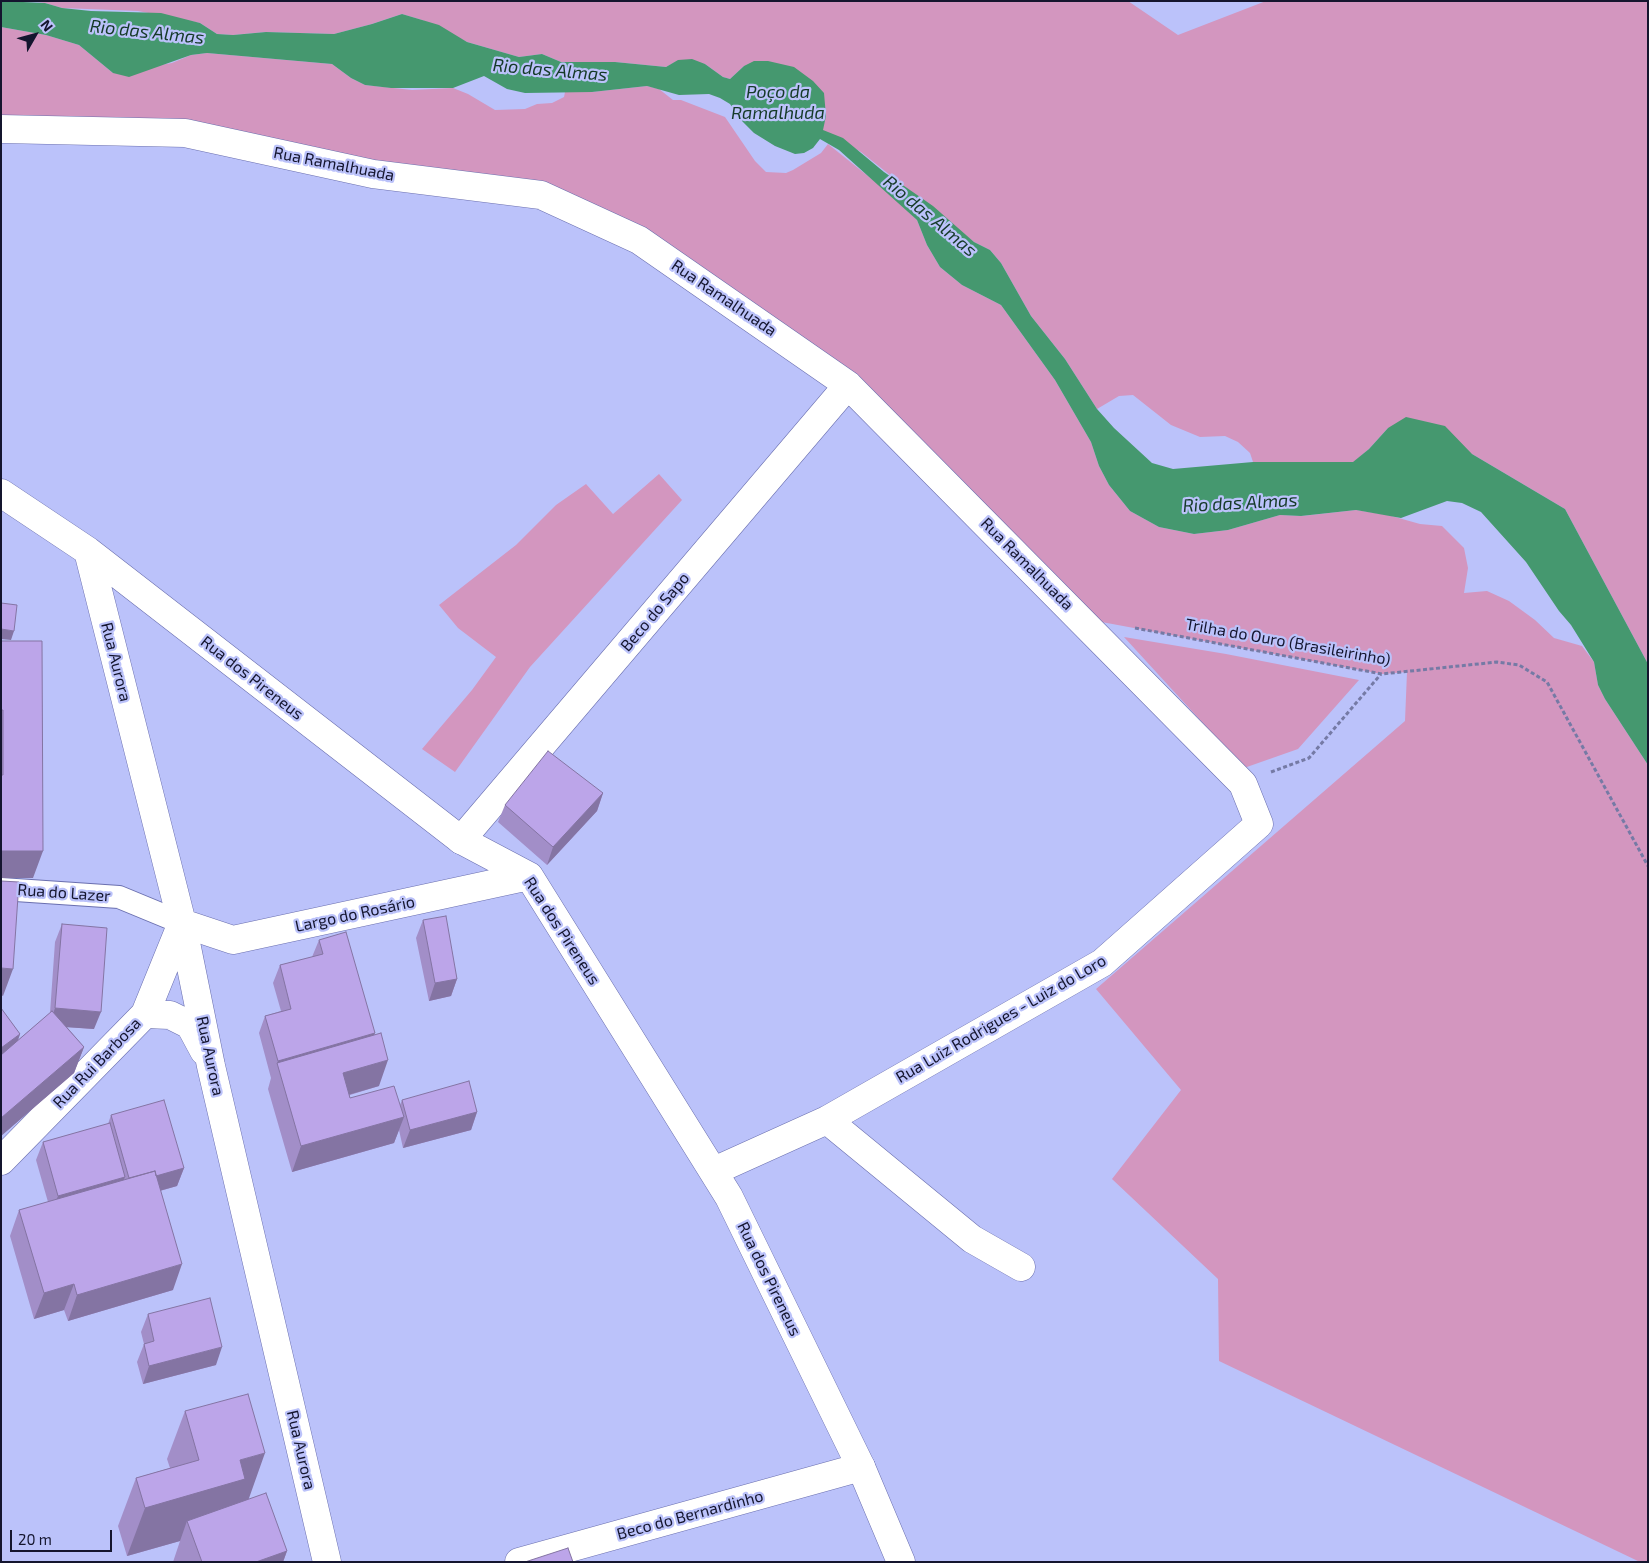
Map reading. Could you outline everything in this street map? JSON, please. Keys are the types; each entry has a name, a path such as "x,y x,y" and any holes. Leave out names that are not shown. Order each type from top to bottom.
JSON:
{"street":[{"name":"Rua Ramalhuada","path":"1,129 59,132 185,133 373,174 541,195 639,240 848,385 1243,784 1259,824"},
{"name":"Beco do Sapo","path":"461,840 848,385"},
{"name":"Rua dos Pireneus","path":"1,493 88,551 461,840 529,876 714,1170 729,1197 861,1467 901,1562"},
{"name":"Rua Aurora","path":"88,551 182,923 212,1066 327,1562"},
{"name":"Rua Luiz Rodrigues - Luiz do Loro","path":"714,1170 827,1120 1102,963 1259,824"},
{"name":"Largo do Rosário","path":"182,923 233,940 529,876"},
{"name":"Rua do Lazer","path":"1,889 119,897 182,923"},
{"name":"Rua Rui Barbosa","path":"1,1161 145,1014 182,923"},
{"path":"145,1014 170,1015 190,1024 212,1066"},
{"path":"827,1120 972,1239 1021,1267"},
{"name":"Beco do Bernardinho","path":"519,1562 861,1467"}],"path":[{"name":"Trilha do Ouro (Brasileirinho)","path":"1129,627 1382,674 1497,662 1519,665 1547,682 1648,866"},
{"path":"1243,784 1309,758 1382,674"}],"shaded area":[{"path":"29,1 1128,1 1178,35 1266,1 1648,1 1648,664 1565,509 1472,454 1388,428 1354,462 1253,462 1250,453 1238,442 1225,436 1200,437 1171,425 1133,395 1119,396 1097,409 1065,359 1031,316 1001,263 990,250 974,242 861,152 822,130 826,116 825,106 744,66 730,79 723,77 705,64 679,60 666,67 615,62 561,62 542,54 519,57 467,42 422,20 402,14 334,34 266,32 233,35 217,34 200,23 138,11 62,8"},
{"path":"1,27 46,35 79,45 113,73 172,63 191,55 207,53 332,64 351,78 365,85 412,90 453,88 468,94 495,110 525,109 537,104 552,103 564,97 565,92 592,92 647,86 659,89 673,100 681,100 725,117 755,161 766,172 786,173 793,170 821,153 828,144 883,188 917,220 927,245 940,267 962,285 1001,305 1055,380 1091,442 1099,466 1109,485 1130,511 1159,527 1194,534 1228,530 1280,515 1302,516 1356,510 1388,515 1420,524 1442,526 1464,548 1468,568 1464,593 1487,591 1509,601 1535,620 1554,638 1582,646 1594,662 1598,685 1605,699 1648,765 1648,1562 1640,1562 1219,1361 1218,1279 1112,1179 1181,1090 1096,989 1405,721 1407,672 1382,674 1080,618 848,385 541,195 185,133 1,129"},
{"path":"659,474 682,500 530,667 455,772 422,749 472,690 496,657 458,628 439,605 516,545 556,505 586,484 613,514"},
{"path":"1124,637 1226,654 1359,680 1298,749 1244,768"}],"water":[{"path":"1,1 45,3 62,8 91,11 161,13 200,23 217,34 233,35 266,32 334,34 402,14 439,25 467,42 519,57 542,54 561,62 615,62 666,67 678,60 692,59 705,64 723,77 730,79 744,66 754,61 768,61 794,67 813,81 824,93 826,116 823,130 843,138 884,172 933,206 974,242 990,250 1001,263 1031,316 1065,359 1097,409 1114,428 1152,463 1173,469 1253,462 1353,462 1369,449 1388,428 1406,417 1445,426 1472,454 1565,509 1648,664 1648,765 1605,699 1598,685 1594,662 1571,625 1559,611 1526,562 1481,512 1462,503 1447,501 1401,518 1356,510 1301,516 1280,515 1228,530 1194,534 1159,527 1130,511 1109,485 1099,466 1091,442 1055,380 1001,305 962,285 940,267 927,245 917,220 839,150 820,139 813,148 804,153 795,154 775,146 754,133 742,121 730,104 720,98 709,94 679,95 647,86 592,92 525,93 507,89 484,76 453,88 391,88 365,85 351,78 332,64 207,53 191,55 129,77 113,73 79,45 46,35 1,27"}],"building":[{"path":"1,603 17,605 14,631 1,629"},
{"path":"1,641 42,641 43,851 1,851 3,710 1,710"},
{"path":"548,751 603,793 553,847 505,805"},
{"path":"1,881 19,882 13,969 1,968"},
{"path":"446,916 457,979 435,983 423,920"},
{"path":"62,924 107,928 101,1012 55,1008"},
{"path":"346,932 375,1033 278,1061 265,1016 291,1009 280,965 323,954 319,940"},
{"path":"1,1008 20,1034 1,1048"},
{"path":"52,1011 84,1047 1,1118 1,1055"},
{"path":"381,1033 388,1060 343,1073 350,1098 394,1086 404,1117 301,1146 277,1063"},
{"path":"469,1081 477,1112 410,1130 402,1100"},
{"path":"164,1100 184,1168 156,1176 155,1171 129,1178 111,1115"},
{"path":"110,1123 125,1177 58,1196 43,1142"},
{"path":"155,1171 182,1264 77,1295 74,1284 44,1293 19,1210"},
{"path":"210,1298 222,1347 149,1366 144,1344 154,1341 148,1314"},
{"path":"248,1394 265,1453 240,1460 245,1479 145,1508 136,1478 199,1460 185,1411"},
{"path":"266,1493 287,1551 256,1562 202,1562 187,1521"},
{"path":"568,1548 573,1562 525,1562"}],"water label":[{"name":"Rio das Almas","path":"147,32"},
{"name":"Rio das Almas","path":"550,70"},
{"name":"Poço da Ramalhuda","path":"778,102"},
{"name":"Rio das Almas","path":"930,216"},
{"name":"Rio das Almas","path":"1240,503"}]}
